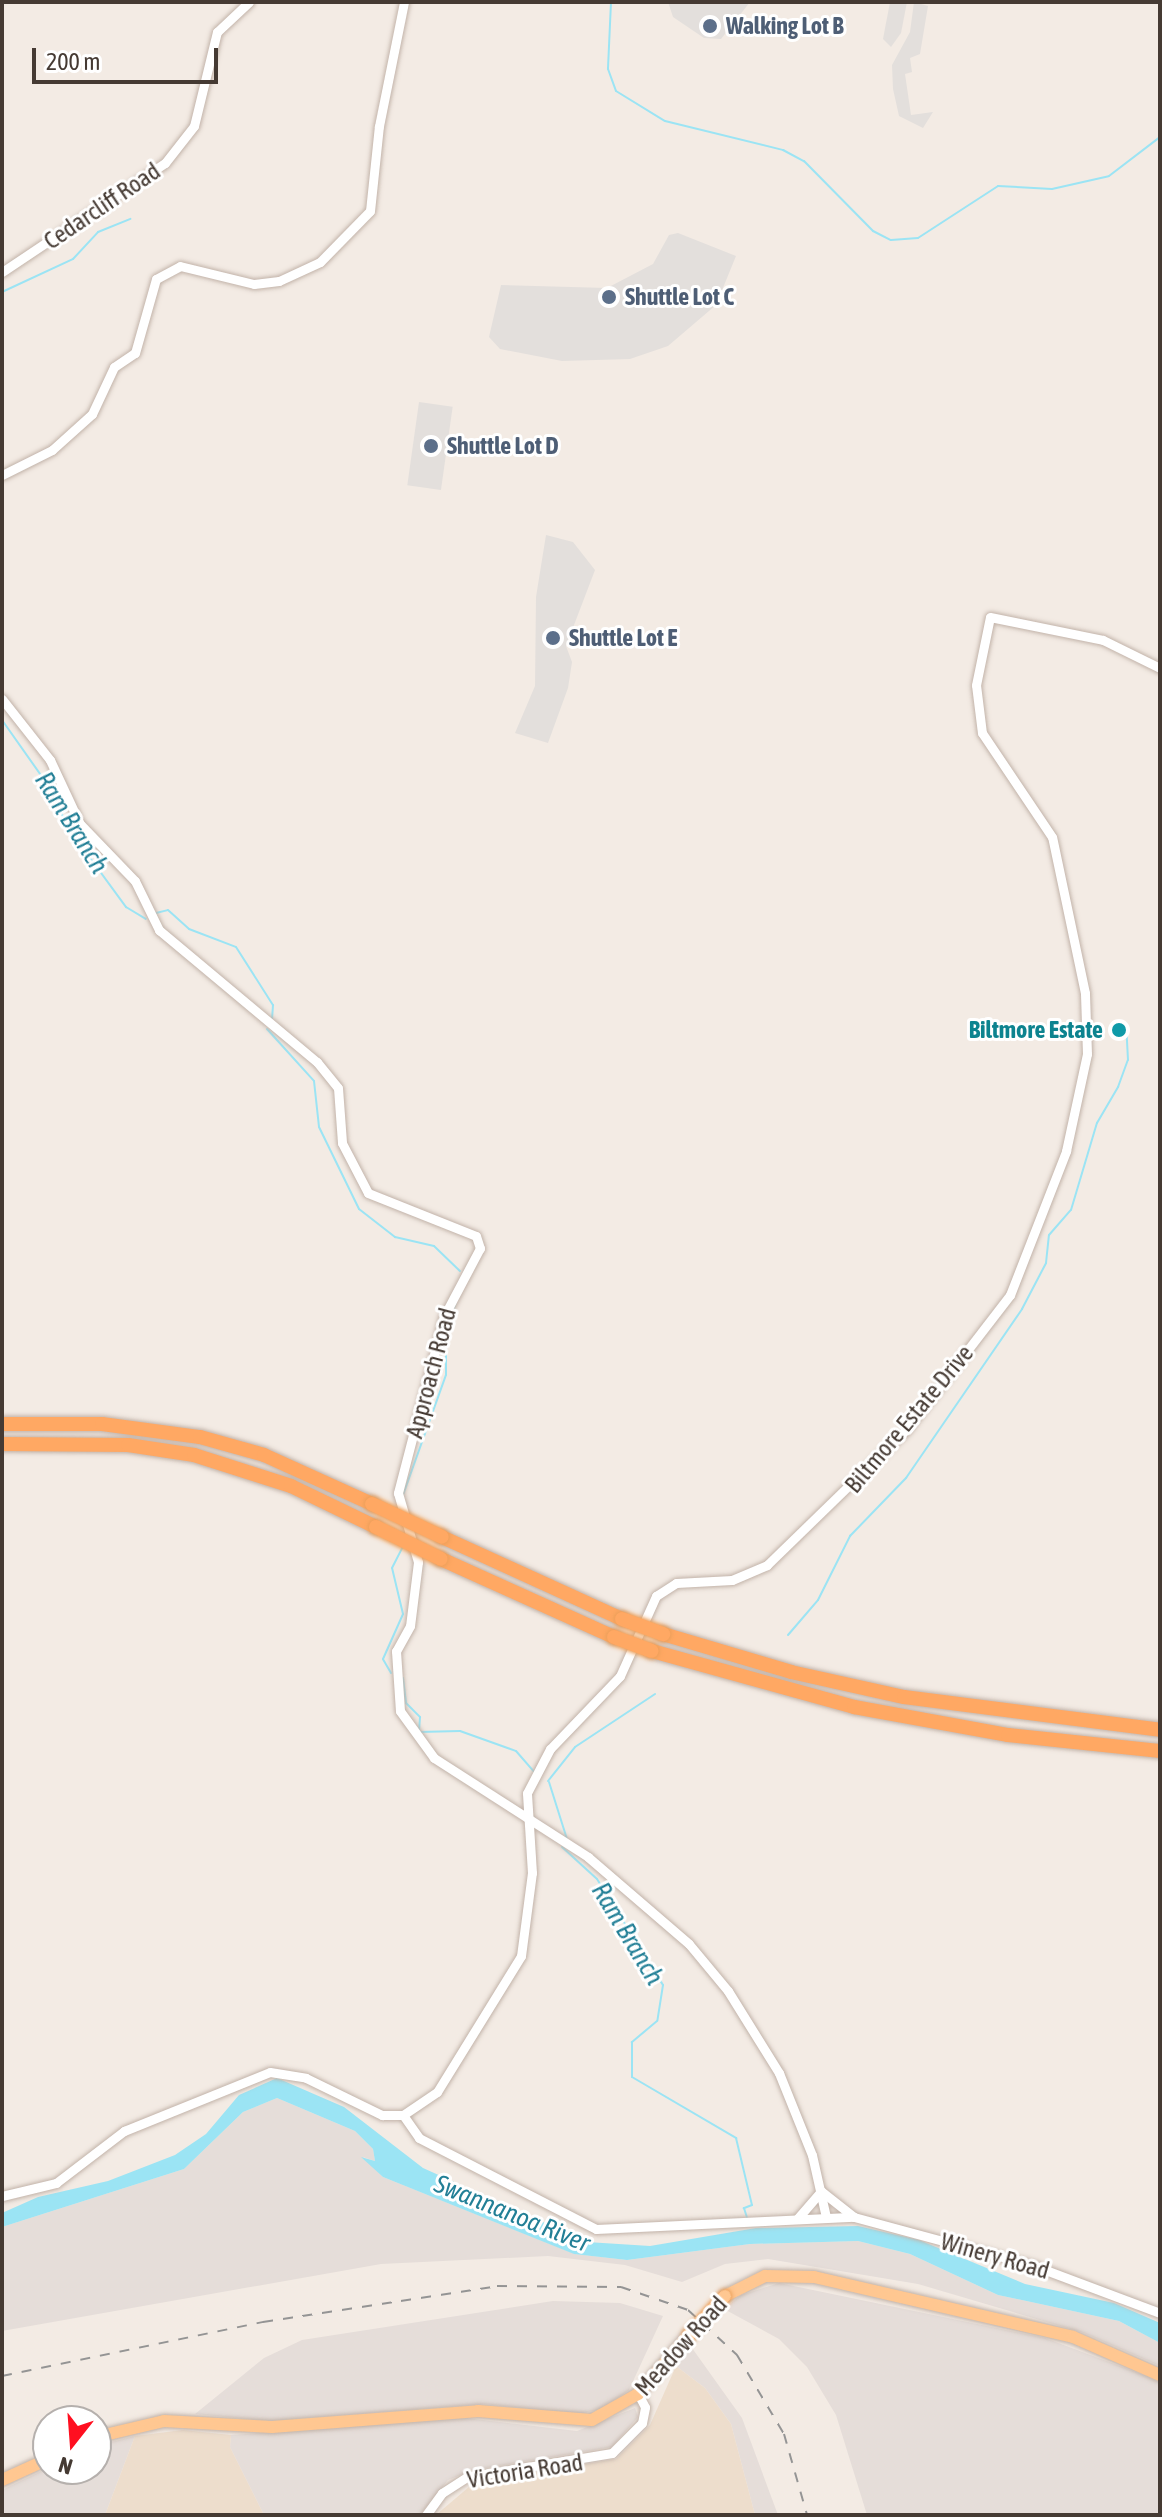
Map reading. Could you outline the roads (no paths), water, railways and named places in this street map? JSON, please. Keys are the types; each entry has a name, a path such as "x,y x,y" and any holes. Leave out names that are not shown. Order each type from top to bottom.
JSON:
{"highway":[{"path":"2,1424 102,1424 200,1437 264,1455 622,1619 791,1672 904,1697 1160,1730"},
{"path":"2,1444 117,1444 194,1455 291,1486 441,1559 652,1651 854,1707 1008,1735 1160,1751"}],"main road":[{"name":"Meadow Road","path":"112,2433 164,2421 272,2427 468,2411 575,2422 611,2413 638,2394 725,2296 765,2276 805,2276 1073,2337 1160,2375"},
{"path":"2,2480 32,2466"}],"street":[{"name":"Cedarcliff Road","path":"2,272 165,163 194,126 217,32 249,2"},
{"path":"2,475 52,450 92,414 114,367 135,353 156,279 180,266 254,284 279,281 320,262 370,211 379,126 404,2"},
{"name":"Biltmore Estate Drive","path":"403,2115 437,2092 513,1974 527,1931 532,1873 525,1816 527,1793 550,1749 620,1676 656,1596 676,1583 732,1580 767,1565 906,1430 1010,1295 1054,1183 1087,1054 1085,993 1052,837 982,733 976,685 990,617 1103,640 1160,668"},
{"name":"Approach Road","path":"2,699 50,760 80,824 135,881 159,930 317,1062 338,1088 342,1143 368,1193 476,1236 480,1248 444,1316 398,1493 418,1562 418,1593 396,1651 395,1679 400,1711 415,1738 434,1758 525,1816 644,1900 728,1991 779,2073 821,2191 826,2217"},
{"path":"531,1849 538,1838 552,1835"},
{"path":"2,2196 56,2183 124,2131 270,2072 306,2078 382,2115 403,2115"},
{"name":"Winery Road","path":"403,2115 419,2138 596,2229 742,2225 854,2217 1035,2266 1160,2313"},
{"path":"797,2219 821,2191 854,2217"},
{"name":"Victoria Road","path":"426,2515 447,2489 467,2477 578,2464 612,2453 644,2419 638,2394"}],"water":[{"name":"Swannanoa River","path":"277,2078 344,2107 423,2168 587,2242 650,2246 756,2228 858,2226 919,2240 1025,2284 1114,2303 1160,2323 1160,2343 1119,2321 998,2295 910,2254 858,2241 750,2244 627,2260 574,2254 383,2177 361,2157 375,2161 373,2149 355,2131 277,2098 243,2112 184,2169 2,2227 2,2213 38,2197 108,2181 175,2155 206,2134 239,2095"}],"waterway":[{"path":"611,2 608,69 616,91 665,121 783,150 804,161 873,231 891,240 918,238 998,186 1052,189 1109,176 1160,137"},
{"path":"2,292 73,259 98,232 131,219"},
{"name":"Ram Branch","path":"2,720 55,795 66,825 126,907 146,919"},
{"name":"Ram Branch","path":"156,913 168,910 189,929 236,947 273,1005 272,1019"},
{"path":"788,1635 818,1600 850,1536 906,1478 1022,1309 1046,1263 1049,1235 1071,1210 1097,1123 1118,1087 1128,1060 1126,1023"},
{"name":"Ram Branch","path":"267,1029 314,1081 319,1127 359,1209 395,1237 434,1246 460,1271"},
{"name":"Ram Branch","path":"403,1495 446,1375 446,1330 456,1303"},
{"name":"Ram Branch","path":"391,1673 383,1659 403,1614 392,1568 402,1548"},
{"name":"Ram Branch","path":"403,1678 406,1703 420,1717 419,1732 460,1731 516,1751 534,1772"},
{"path":"548,1781 575,1747 655,1694"},
{"name":"Ram Branch","path":"549,1782 567,1839"},
{"name":"Ram Branch","path":"562,1847 597,1879 663,1985 657,2021 632,2042 632,2077 736,2138 752,2205 744,2208 747,2218"}],"railway":[{"path":"2,2376 263,2322 497,2286 621,2287 688,2310 737,2355 784,2434 807,2515"}],"place":[{"name":"Walking Lot B","path":"710,26"},
{"name":"Shuttle Lot C","path":"609,297"},
{"name":"Shuttle Lot D","path":"431,446"},
{"name":"Shuttle Lot E","path":"553,638"},
{"name":"Biltmore Estate","path":"1119,1030"}]}
